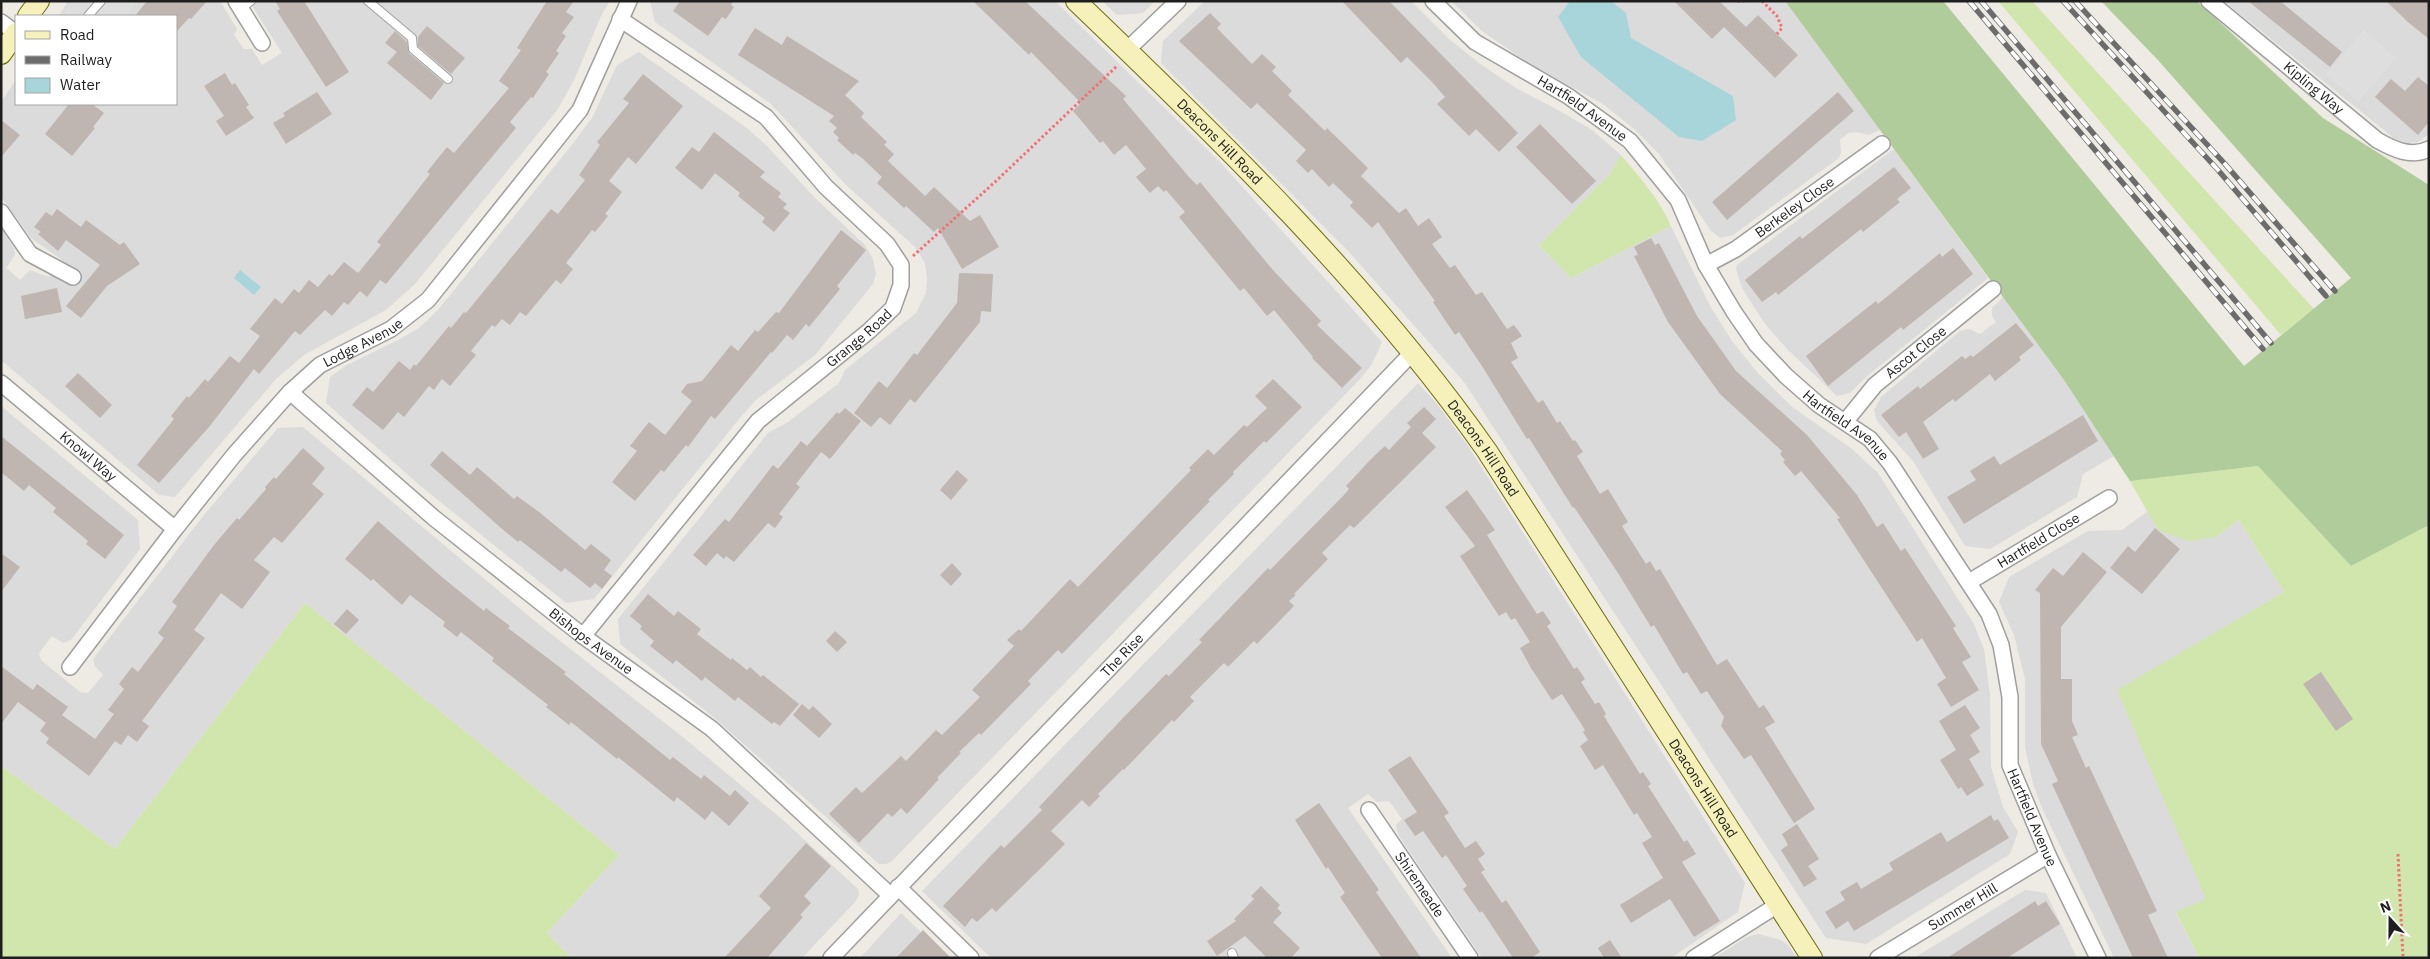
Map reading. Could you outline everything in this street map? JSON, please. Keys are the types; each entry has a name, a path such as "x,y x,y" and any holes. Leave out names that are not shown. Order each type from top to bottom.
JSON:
{"street":[{"path":"29,15 39,1"},
{"name":"Lodge Avenue","path":"70,667 234,455 290,392 320,365 391,328 428,300 580,110 629,1"},
{"name":"Deacons Hill Road","path":"1076,1 1125,55 1200,122 1321,248 1412,352 1453,404 1487,451 1812,958"},
{"path":"1125,55 1178,1"},
{"name":"Hartfield Avenue","path":"1433,1 1475,42 1568,96 1630,141 1678,200 1706,265 1756,344 1813,399 1870,439 1890,462 1989,614 2001,646 2010,697 2010,766 2048,855 2098,958"},
{"name":"Kipling Way","path":"2209,1 2377,140 2396,150 2412,153 2429,149"},
{"path":"243,4 262,43"},
{"path":"620,19 766,117 826,187 887,244 901,265"},
{"path":"1,22 15,32"},
{"path":"1,54 15,34"},
{"name":"Berkeley Close","path":"1706,265 1736,249 1882,144"},
{"path":"1,212 30,254 73,277"},
{"name":"Grange Road","path":"583,636 758,421 869,331 893,308 901,285 901,265"},
{"name":"Ascot Close","path":"1845,422 1875,385 1993,289"},
{"name":"The Rise","path":"831,958 1412,352"},
{"name":"Knowl Way","path":"1,383 175,529"},
{"name":"Bishops Avenue","path":"290,392 434,518 583,636 712,729 971,958"},
{"name":"Hartfield Close","path":"1969,582 2109,498"},
{"name":"Shiremeade","path":"1370,810 1470,958"},
{"name":"Summer Hill","path":"1878,958 2048,855"},
{"path":"1694,958 1779,904"}],"lane":[{"path":"89,15 101,1"},
{"path":"368,1 412,38 413,49 448,79"}],"path":[{"path":"1737,1 1748,1"},
{"path":"1762,1 1777,16 1782,28 1777,34"},
{"path":"901,265 918,252 995,182 1125,55"},
{"path":"2398,854 2403,958"}],"shaded area":[{"path":"68,1 220,1 237,29 234,35 244,49 252,49 262,65 282,53 249,1 610,1 601,16 575,78 558,109 415,284 386,310 304,355 276,379 175,497 159,495 1,360 1,227 14,249 15,255 6,268 20,280 30,270 49,277 62,260 31,238 1,197 1,102 15,81 15,105 178,105 178,15 60,15"},
{"path":"73,1 138,1 126,15 61,15"},
{"path":"650,1 1055,1 1220,162 1382,342 1372,364 1362,377 891,862 886,864 879,864 711,715 620,644 618,619 768,433 788,422 839,383 845,370 916,313 926,293 927,279 925,263 915,247 846,185 771,104 655,22"},
{"path":"1102,1 1155,1 1143,13 1117,15"},
{"path":"1205,1 1411,1 1449,39 1479,63 1516,88 1592,130 1621,155 1609,175 1539,245 1571,278 1671,226 1710,306 1732,341 1757,372 1791,406 1852,449 1878,473 1974,624 1984,649 1990,695 1991,767 2003,807 2018,832 2010,854 1866,944 1826,938 1464,382 1350,253 1161,63 1163,41"},
{"path":"1451,1 1785,1 1880,130 1869,135 1857,132 1848,133 1840,140 1841,153 1839,158 1733,235 1720,238 1711,231 1659,154 1634,129 1603,104 1528,63 1482,31"},
{"path":"2224,1 2429,1 2429,134 2418,142 2409,143 2395,139"},
{"path":"2364,30 2396,58 2358,102 2326,74"},
{"path":"639,52 748,129 766,145 816,199 865,245 873,259 876,274 873,284 815,355 756,400 739,419 594,599 566,603 423,488 326,403 330,377 347,365 419,328 438,310 592,118 617,65"},
{"path":"1894,149 1988,278 1866,377 1850,393 1837,396 1788,350 1765,324 1742,288 1736,269 1737,265"},
{"path":"2003,297 2064,380 2114,456 2083,474 2077,497 1990,549 1965,546 1913,461 1877,421 1874,410 1881,397 1960,331 1969,329 1980,334 1996,322 1992,316 1992,308"},
{"path":"1418,383 1437,404 1468,446 1745,883 1738,912 1671,958 1482,958 1399,836 1396,825 1402,819 1389,801 1377,802 1368,794 1348,808 1452,958 991,958 922,891"},
{"path":"1,406 138,520 140,549 71,640 63,643 52,636 39,653 41,660 80,692 88,693 103,675 95,666 93,659 204,515 278,428 303,427 536,622 684,738 784,821 858,889 859,894 856,901 802,958 572,958 547,933 619,855 305,603 115,849 1,766"},
{"path":"2148,511 2158,530 2216,537 2239,520 2284,592 2118,691 2207,899 2176,913 2199,958 2114,958 2042,808 2033,784 2025,747 2025,679 2014,635 1999,602 2009,577 2088,531 2122,530"},
{"path":"2025,890 2046,893 2077,958 1914,958"},
{"path":"901,913 948,958 860,958"},
{"path":"1758,934 1781,940 1788,945 1797,958 1714,958 1747,937"}],"green space":[{"path":"1785,1 1943,1 2244,366 2351,278 2157,59 2101,1 2197,1 2323,118 2429,185 2429,525 2351,566 2258,466 2130,481 2064,380"},
{"path":"1998,1 2032,1 2314,309 2281,335"},
{"path":"1621,155 1655,197 1671,226 1571,278 1539,245 1609,175"},
{"path":"2258,466 2351,566 2429,525 2429,958 2199,958 2176,912 2206,899 2117,690 2284,592 2239,520 2216,537 2189,541 2158,530 2130,481"},
{"path":"305,603 619,855 547,933 572,958 1,958 1,766 115,849"}],"water":[{"path":"1570,1 1611,1 1626,13 1631,38 1733,96 1736,120 1702,141 1679,137 1581,57 1558,17"},
{"path":"240,270 261,287 254,295 234,278"}],"building":[{"path":"147,1 207,1 178,30 178,15 136,15"},
{"path":"275,1 304,1 349,72 326,87 277,11 280,9"},
{"path":"547,1 574,1 566,12 574,17 562,33 566,36 556,51 559,53 546,72 549,74 533,98 531,97 510,122 516,128 386,284 380,280 367,297 360,291 348,305 344,302 332,316 325,310 300,335 295,331 259,374 254,369 209,427 159,483 137,465 174,419 171,416 187,396 189,398 205,379 208,382 230,356 239,363 260,336 250,329 275,298 282,304 294,289 299,293 309,280 318,287 329,274 332,276 344,262 358,273 381,245 377,242 430,174 427,172 447,147 454,153 509,88 499,81 521,50 517,48"},
{"path":"680,1 733,1 731,5 734,7 726,19 722,17 708,36 673,11"},
{"path":"973,1 1025,1 1126,96 1123,99 1189,177 1197,185 1200,182 1272,269 1321,321 1317,325 1362,368 1342,388 1312,358 1274,310 1267,316 1244,288 1240,291 1179,217 1185,212 1166,190 1164,192 1158,186 1150,193 1136,177 1146,169 1126,145 1114,155 1103,141 1100,143 1073,111 1081,103 1031,52 1029,55"},
{"path":"1342,1 1389,1 1518,133 1499,152 1476,129 1469,136 1437,104 1445,97 1433,83 1407,57 1401,63"},
{"path":"1674,1 1719,1 1746,27 1758,15 1798,55 1775,78 1724,27 1712,39"},
{"path":"2248,1 2280,1 2342,52 2330,67"},
{"path":"2386,1 2429,1 2429,39 2409,23"},
{"path":"1210,13 1221,24 1217,28 1252,64 1262,54 1276,67 1272,71 1292,91 1288,95 1325,131 1327,128 1368,168 1361,176 1399,213 1406,208 1418,226 1429,218 1442,237 1432,244 1450,268 1455,265 1476,295 1482,292 1507,329 1514,325 1522,336 1511,343 1518,358 1511,362 1538,403 1543,400 1557,423 1560,421 1573,441 1575,440 1583,452 1577,456 1600,494 1608,489 1628,522 1622,526 1646,564 1650,561 1656,571 1660,569 1717,665 1727,659 1759,708 1764,705 1775,722 1765,728 1815,809 1794,823 1751,755 1744,759 1721,726 1724,717 1707,691 1701,694 1687,672 1683,674 1654,625 1651,627 1618,573 1573,508 1529,438 1527,439 1482,366 1459,332 1455,335 1433,302 1435,301 1378,222 1372,228 1350,206 1353,202 1333,183 1329,187 1312,169 1308,173 1296,161 1306,150 1257,103 1251,109 1179,41"},
{"path":"427,26 465,58 451,74 418,46 418,37"},
{"path":"755,28 782,45 787,36 859,81 845,95 864,113 861,117 887,142 884,145 894,154 888,161 925,196 934,187 970,221 980,215 999,247 962,269 938,228 934,232 906,206 904,208 877,183 882,177 862,158 855,153 853,155 837,140 839,138 833,132 837,128 829,121 834,116 738,55"},
{"path":"395,31 407,42 409,53 444,83 431,100 387,63 397,52 385,43"},
{"path":"225,73 232,85 235,83 249,105 246,107 254,118 226,136 216,121 224,116 204,86"},
{"path":"643,74 683,106 636,164 628,157 609,181 622,192 605,214 608,216 595,232 592,230 566,263 573,269 561,284 556,280 526,316 520,312 510,325 502,319 495,327 492,325 471,351 476,355 450,386 442,379 434,390 429,386 404,417 398,412 383,430 352,405 367,387 373,392 399,361 410,370 414,364 416,366 449,326 451,328 464,312 466,313 551,209 558,214 585,180 579,175 600,145 597,142 629,103 623,99"},
{"path":"2418,77 2429,86 2429,122 2418,135 2375,97 2391,79 2405,91"},
{"path":"317,92 332,114 286,144 273,123 285,116 283,113"},
{"path":"1838,92 1854,111 1727,220 1712,202"},
{"path":"68,105 93,105 104,113 93,127 95,128 72,156 45,134"},
{"path":"1,120 20,135 1,157"},
{"path":"1540,124 1596,181 1572,204 1516,147"},
{"path":"714,132 765,172 760,177 781,193 778,197 787,204 783,208 790,213 774,232 762,222 765,218 738,196 740,193 715,173 702,190 675,168 692,147 699,152"},
{"path":"1894,167 1911,188 1897,199 1900,202 1863,232 1861,229 1778,295 1776,292 1762,302 1745,280 1800,236 1802,239"},
{"path":"57,209 81,227 86,220 120,245 124,242 140,264 107,286 81,318 66,306 100,265 66,240 58,251 38,234 41,232 34,227 46,212 52,216"},
{"path":"841,230 866,250 837,286 840,289 809,327 806,324 793,340 787,335 715,419 711,416 688,447 686,445 664,472 661,470 635,501 612,482 637,451 630,446 649,422 665,435 692,401 681,392 687,384 702,381 731,345 738,351 755,330 758,332 776,312 779,313"},
{"path":"1651,238 1655,245 1659,243 1697,316 1736,371 1807,435 1857,495 1877,527 1883,523 1901,551 1905,548 1956,626 1953,628 1971,657 1962,662 1979,690 1951,707 1937,684 1946,678 1922,638 1917,642 1837,519 1840,518 1801,471 1795,476 1783,462 1785,460 1780,454 1782,451 1720,394 1668,322 1634,256 1638,255 1634,247"},
{"path":"1953,248 1973,274 1903,330 1901,327 1828,386 1806,356 1876,301 1878,304 1940,253 1942,257"},
{"path":"959,273 993,274 991,312 981,311 980,322 915,403 910,399 890,425 880,417 871,427 854,413 879,381 887,388 914,353 917,355 957,303"},
{"path":"57,288 62,312 25,319 21,296"},
{"path":"2016,323 2034,345 2019,357 2021,360 1995,381 1990,374 1955,402 1953,399 1923,422 1939,449 1923,459 1906,432 1899,437 1881,415 1918,386 1920,389 1962,356 1965,359 1971,355 1973,357"},
{"path":"78,373 112,405 100,418 65,386"},
{"path":"1273,379 1302,407 1266,443 1264,441 1233,472 1234,474 1208,500 1210,501 1062,654 1058,650 1028,681 1031,684 981,735 979,733 959,752 961,753 907,814 901,808 892,817 888,813 859,843 829,814 856,787 862,793 901,756 906,761 936,730 942,735 980,697 972,690 1014,646 1007,640 1019,629 1021,631 1070,579 1078,587 1191,470 1189,468 1208,449 1214,455 1244,425 1247,427 1267,408 1255,396"},
{"path":"1424,407 1436,419 1422,433 1436,447 1354,528 1350,525 1322,553 1328,559 1294,594 1296,595 1289,601 1294,606 1257,644 1254,641 1228,667 1224,663 1190,697 1194,701 1174,722 1172,720 1098,794 1100,796 1089,807 1082,800 1051,831 1065,844 996,912 992,908 977,922 972,918 965,927 943,906 1001,845 1004,848 1042,810 1039,807 1122,719 1166,674 1169,676 1202,642 1199,640 1268,568 1270,570 1343,496 1349,489 1346,486 1372,458 1385,446 1389,450 1411,427 1407,423"},
{"path":"845,408 861,421 830,459 821,452 796,484 800,487 779,514 783,517 775,528 768,523 734,562 726,556 724,559 717,553 706,566 693,555 725,519 729,522 773,465 778,469 801,441 807,446 837,412 839,414"},
{"path":"2083,415 2098,441 1964,524 1947,497 1976,480 1970,471 1994,456 2000,465"},
{"path":"1,436 124,535 105,559 86,544 88,541 53,512 56,508 29,485 24,491 1,472"},
{"path":"303,448 325,468 312,484 324,494 282,543 274,537 254,560 270,572 242,609 221,593 194,630 205,638 142,721 149,726 137,742 128,735 121,745 115,741 89,776 46,743 49,738 40,731 46,723 18,702 1,724 1,666 33,690 37,684 68,707 62,715 95,739 114,714 108,710 124,689 119,684 132,667 138,672 164,638 158,633 177,606 172,602 214,545 237,518 239,520 274,477 276,479"},
{"path":"442,451 470,475 477,467 514,499 517,496 585,550 591,544 611,560 604,570 612,576 602,589 595,583 590,588 565,568 561,572 520,540 518,542 501,528 430,465"},
{"path":"957,470 968,480 951,500 940,490"},
{"path":"1467,490 1495,530 1487,535 1515,580 1537,614 1543,611 1551,623 1547,626 1574,669 1577,667 1585,679 1581,682 1595,704 1599,702 1606,714 1604,716 1640,774 1643,772 1651,784 1648,786 1684,842 1687,840 1696,854 1682,862 1720,921 1694,937 1670,899 1631,923 1620,905 1663,878 1642,843 1652,837 1637,813 1634,815 1603,765 1595,770 1580,746 1588,740 1583,732 1585,730 1562,694 1552,700 1531,668 1520,648 1530,642 1515,618 1511,620 1506,612 1499,616 1460,556 1475,546 1445,507"},
{"path":"378,521 443,578 484,611 486,608 510,626 508,628 566,672 564,674 670,760 673,757 701,779 704,775 730,796 735,790 749,803 729,826 712,811 705,820 677,797 674,802 571,722 569,725 546,707 548,705 492,661 494,658 461,632 457,637 443,626 445,622 410,595 402,605 373,579 371,581 345,559"},
{"path":"2155,528 2180,549 2142,594 2110,568 2128,546 2135,552"},
{"path":"2083,552 2107,572 2061,627 2061,679 2072,679 2072,721 2078,735 2072,737 2086,768 2089,766 2157,911 2148,915 2168,958 2133,958 2052,784 2058,781 2041,744 2040,593 2035,590 2053,568 2063,576"},
{"path":"1,553 20,567 1,592"},
{"path":"952,563 962,574 951,586 940,575"},
{"path":"648,594 674,616 678,611 701,629 697,634 731,660 732,658 747,670 750,667 761,677 763,675 799,704 780,726 774,722 772,724 738,697 735,701 705,677 702,681 676,660 673,664 650,646 654,641 640,629 642,626 630,616"},
{"path":"347,609 359,620 346,634 334,624"},
{"path":"835,631 847,642 837,652 826,641"},
{"path":"2321,672 2353,719 2336,731 2303,684"},
{"path":"802,704 809,710 813,706 832,724 819,738 793,715"},
{"path":"1965,705 1980,728 1970,735 1980,752 1969,759 1984,785 1967,796 1961,787 1958,789 1940,760 1956,750 1939,721"},
{"path":"1410,756 1449,813 1444,816 1465,848 1476,841 1485,854 1478,859 1485,870 1481,872 1502,903 1506,900 1540,952 1531,958 1513,958 1482,911 1480,913 1463,889 1467,886 1446,855 1442,858 1423,831 1415,836 1404,820 1417,812 1388,770"},
{"path":"1319,803 1379,890 1376,892 1421,958 1382,958 1340,897 1345,893 1328,867 1326,869 1295,820"},
{"path":"1991,815 1994,821 1998,819 2009,838 1854,931 1848,921 1836,929 1825,912 1845,900 1840,892 1857,882 1861,889 1893,870 1889,863 1941,832 1947,842"},
{"path":"1797,824 1819,859 1808,866 1817,879 1804,887 1781,850 1788,845 1782,834"},
{"path":"806,843 831,866 804,896 811,903 800,915 803,917 767,958 724,958 771,908 759,896"},
{"path":"1261,886 1280,905 1277,908 1282,913 1273,922 1300,948 1291,958 1267,958 1245,936 1217,956 1207,941 1236,921 1234,919 1254,899 1251,896"},
{"path":"2035,901 2038,906 2046,901 2060,924 2007,958 1947,958"},
{"path":"923,930 951,958 896,958"},
{"path":"1610,940 1622,958 1604,958 1598,948"}],"railway":[{"path":"1969,1 2263,349"},
{"path":"1981,1 2271,343"},
{"path":"2063,1 2218,170 2326,296"},
{"path":"2075,1 2225,164 2335,291"}]}
